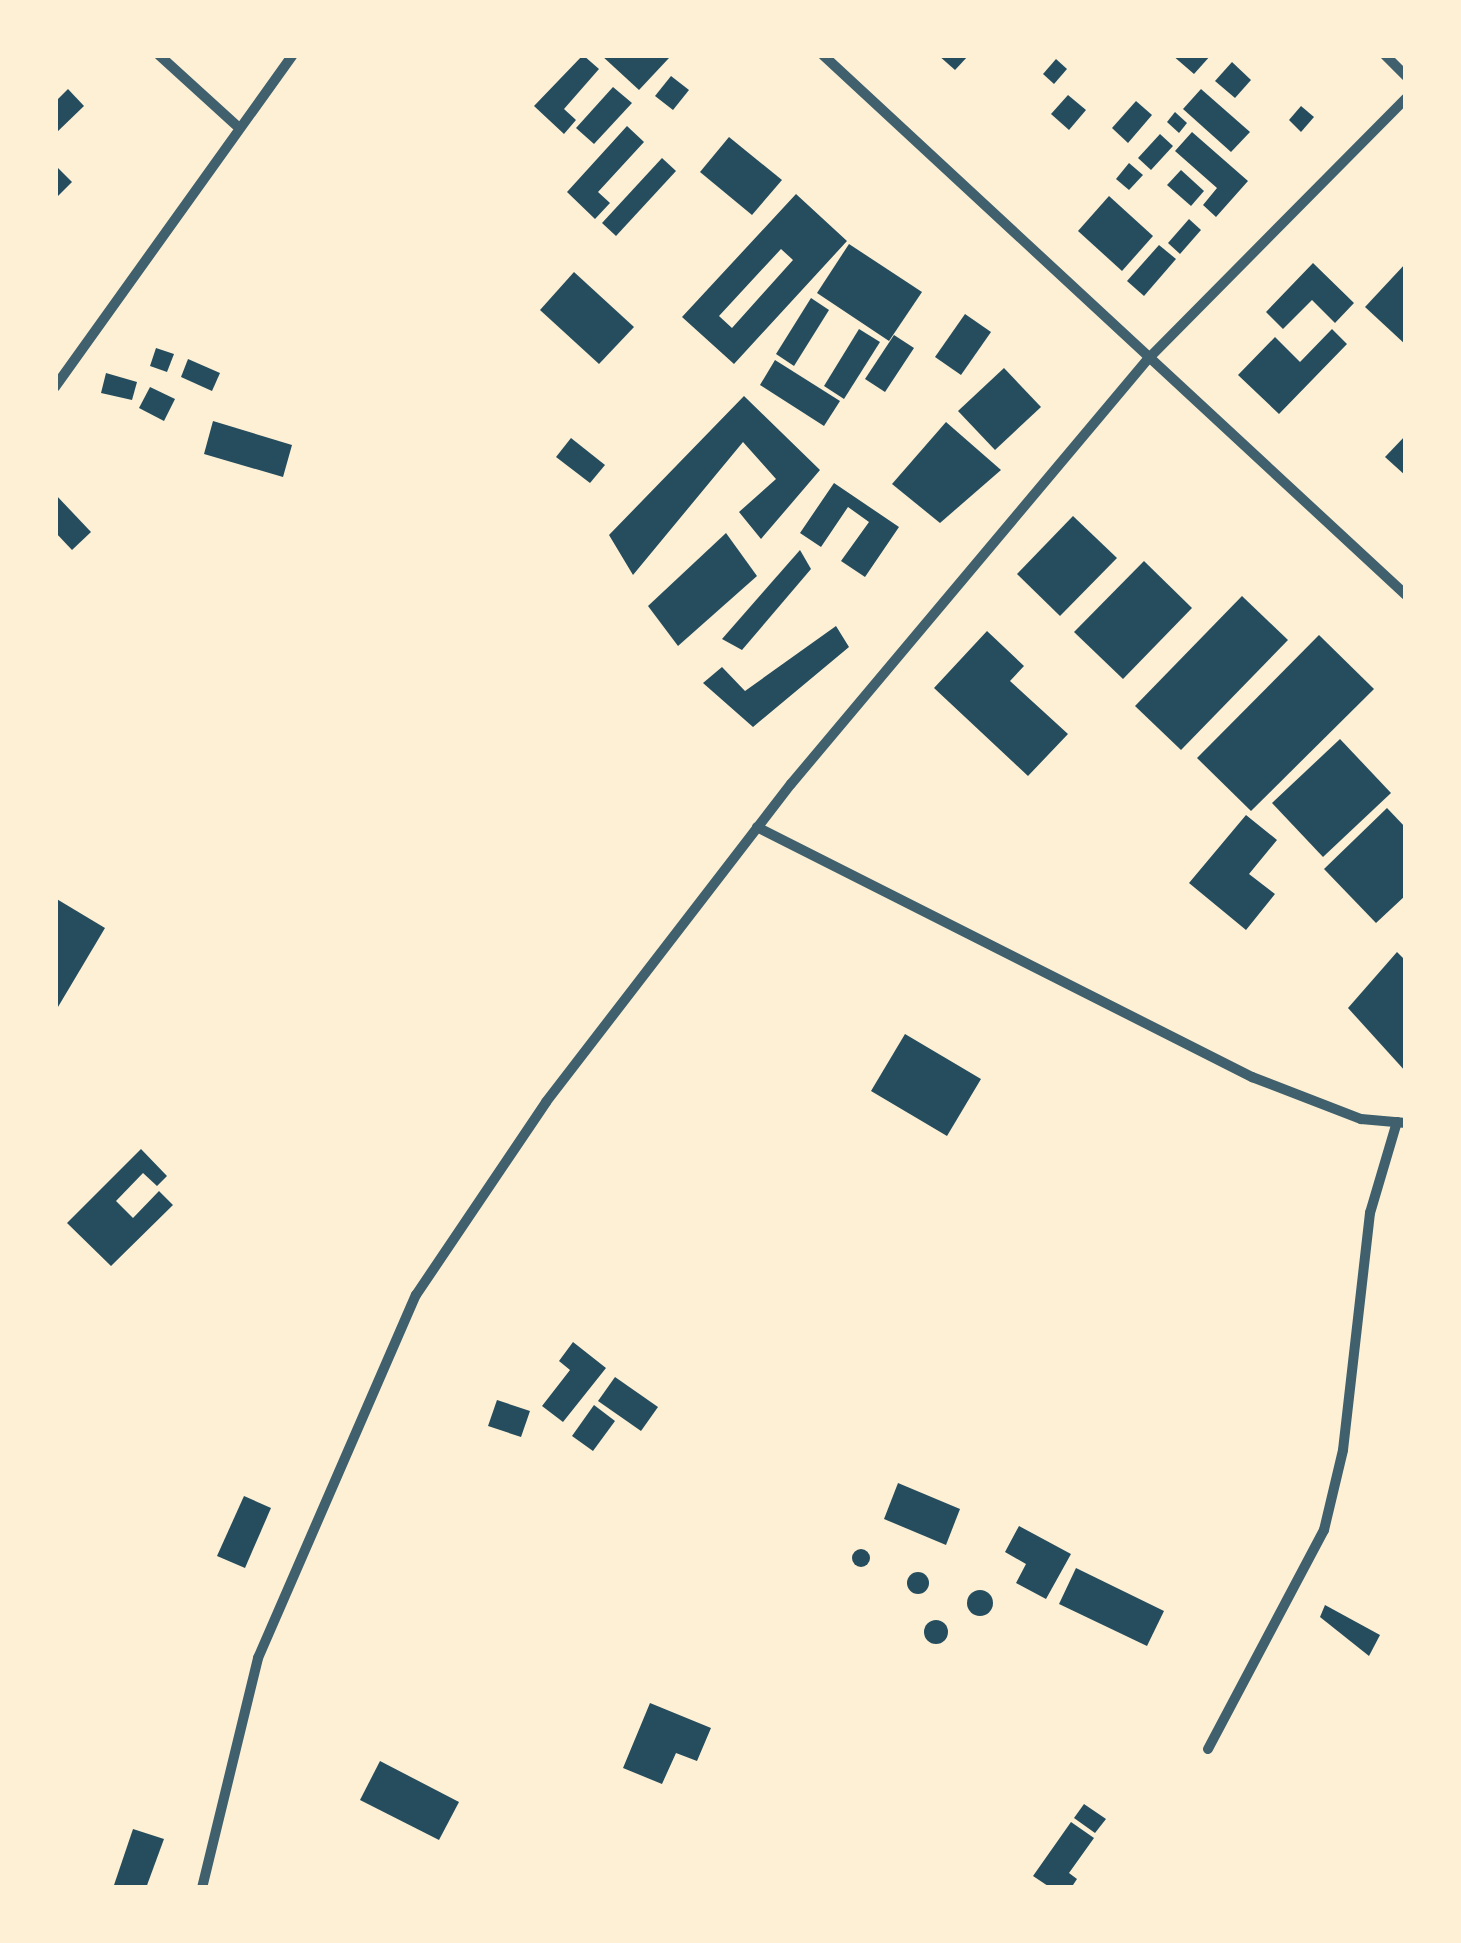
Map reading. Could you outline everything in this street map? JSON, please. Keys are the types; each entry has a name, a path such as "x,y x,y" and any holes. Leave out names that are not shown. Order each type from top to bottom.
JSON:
{"street":[{"path":"160,55 236,125"},
{"path":"55,387 236,125 293,55"},
{"path":"822,55 1147,360 1406,595"},
{"path":"1385,55 1406,76"},
{"path":"202,1888 258,1658 416,1295 546,1102 757,827 1147,360 1406,98"},
{"path":"757,827 1252,1077 1361,1119 1401,1123 1370,1212 1343,1450 1324,1530 1208,1749"}],"building":[{"path":"583,55 599,69 564,109 576,120 564,134 534,106"},
{"path":"601,55 666,55 669,58 639,90"},
{"path":"938,55 969,55 955,70"},
{"path":"1172,55 1211,55 1194,74"},
{"path":"1056,59 1067,69 1054,84 1043,74"},
{"path":"1232,62 1251,80 1235,98 1215,81"},
{"path":"671,76 689,90 673,110 655,96"},
{"path":"613,87 632,103 594,144 576,128"},
{"path":"68,89 84,106 55,134 55,102"},
{"path":"1201,89 1250,132 1231,152 1183,109"},
{"path":"1068,95 1086,110 1069,130 1051,114"},
{"path":"1136,101 1152,115 1128,143 1112,128"},
{"path":"1301,106 1314,117 1301,132 1289,120"},
{"path":"1175,112 1187,123 1179,133 1167,122"},
{"path":"627,126 644,142 598,192 610,203 595,219 567,192"},
{"path":"1192,132 1248,181 1216,217 1203,205 1217,188 1175,151"},
{"path":"1160,134 1173,146 1151,170 1138,158"},
{"path":"729,137 782,180 752,215 700,172"},
{"path":"662,158 676,171 616,236 602,223"},
{"path":"1129,163 1143,175 1129,190 1116,179"},
{"path":"55,165 72,182 55,199"},
{"path":"1181,170 1204,191 1191,206 1167,185"},
{"path":"796,194 847,241 734,364 682,317","holes":["781,249 793,260 732,328 719,316"]},
{"path":"1109,196 1153,236 1122,271 1078,231"},
{"path":"1189,219 1201,230 1180,254 1168,243"},
{"path":"849,244 922,292 889,341 817,293"},
{"path":"1159,245 1176,259 1144,296 1127,281"},
{"path":"1313,263 1354,303 1335,323 1312,300 1283,329 1266,312"},
{"path":"1406,263 1406,345 1365,307"},
{"path":"574,272 634,327 599,364 540,310"},
{"path":"811,298 829,310 794,366 776,354"},
{"path":"965,314 991,332 961,375 935,357"},
{"path":"859,329 880,342 844,399 824,386"},
{"path":"1332,329 1347,344 1279,414 1238,375 1275,337 1300,362"},
{"path":"894,335 914,348 885,392 865,379"},
{"path":"156,348 174,354 167,372 150,366"},
{"path":"188,359 220,373 212,391 181,377"},
{"path":"775,360 840,401 824,426 760,385"},
{"path":"1004,368 1041,407 995,450 958,411"},
{"path":"106,373 137,382 132,400 101,393"},
{"path":"150,387 175,399 164,421 139,408"},
{"path":"744,396 820,470 761,539 739,512 776,479 743,442 633,575 609,535"},
{"path":"213,421 292,445 283,477 204,454"},
{"path":"946,422 1001,470 940,523 892,484"},
{"path":"1406,435 1406,476 1385,457"},
{"path":"571,438 605,465 590,483 556,457"},
{"path":"834,483 899,527 865,577 841,561 869,522 848,507 821,547 800,533"},
{"path":"55,494 91,532 72,550 55,532"},
{"path":"1073,516 1117,558 1060,616 1017,574"},
{"path":"726,533 757,576 678,646 648,606"},
{"path":"800,550 811,569 742,650 722,639"},
{"path":"1144,561 1192,608 1123,679 1074,632"},
{"path":"1242,596 1288,640 1181,750 1135,706"},
{"path":"836,626 849,647 753,727 703,683 722,667 745,691"},
{"path":"987,631 1024,666 1010,681 1068,734 1028,776 934,688"},
{"path":"1319,635 1374,689 1251,811 1197,758"},
{"path":"1340,739 1391,793 1323,857 1272,803"},
{"path":"1387,808 1406,828 1406,895 1376,923 1324,869"},
{"path":"1246,815 1277,840 1249,874 1275,894 1246,930 1189,883"},
{"path":"55,898 105,928 55,1012"},
{"path":"1397,952 1406,961 1406,1072 1348,1008"},
{"path":"905,1034 981,1079 947,1136 871,1091"},
{"path":"141,1149 167,1176 157,1186 143,1173 116,1201 133,1218 159,1191 173,1205 111,1266 67,1223"},
{"path":"573,1342 606,1368 563,1422 542,1406 570,1370 559,1361"},
{"path":"615,1377 658,1407 641,1431 598,1401"},
{"path":"497,1400 530,1411 521,1437 488,1426"},
{"path":"594,1405 615,1421 593,1451 572,1436"},
{"path":"898,1483 960,1509 946,1545 884,1519"},
{"path":"244,1496 271,1508 245,1568 217,1556"},
{"path":"1019,1526 1071,1554 1046,1599 1016,1583 1026,1564 1005,1552"},
{"path":"861,1549 868,1551 868,1565 861,1567 854,1565 852,1558 854,1551"},
{"path":"1076,1568 1164,1611 1147,1646 1059,1604"},
{"path":"918,1572 926,1575 926,1591 918,1594 910,1591 907,1583 910,1575"},
{"path":"980,1590 989,1594 993,1603 989,1612 980,1616 971,1612 967,1603 971,1594"},
{"path":"1325,1605 1380,1635 1369,1656 1320,1617"},
{"path":"936,1620 945,1623 945,1641 936,1644 927,1641 924,1632 927,1623"},
{"path":"650,1703 711,1728 697,1761 676,1753 662,1784 623,1768"},
{"path":"380,1761 459,1802 439,1840 360,1800"},
{"path":"1084,1804 1106,1819 1095,1833 1074,1818"},
{"path":"1071,1822 1094,1838 1069,1873 1077,1879 1071,1888 1051,1888 1033,1876"},
{"path":"133,1829 164,1839 146,1888 113,1888"}]}
